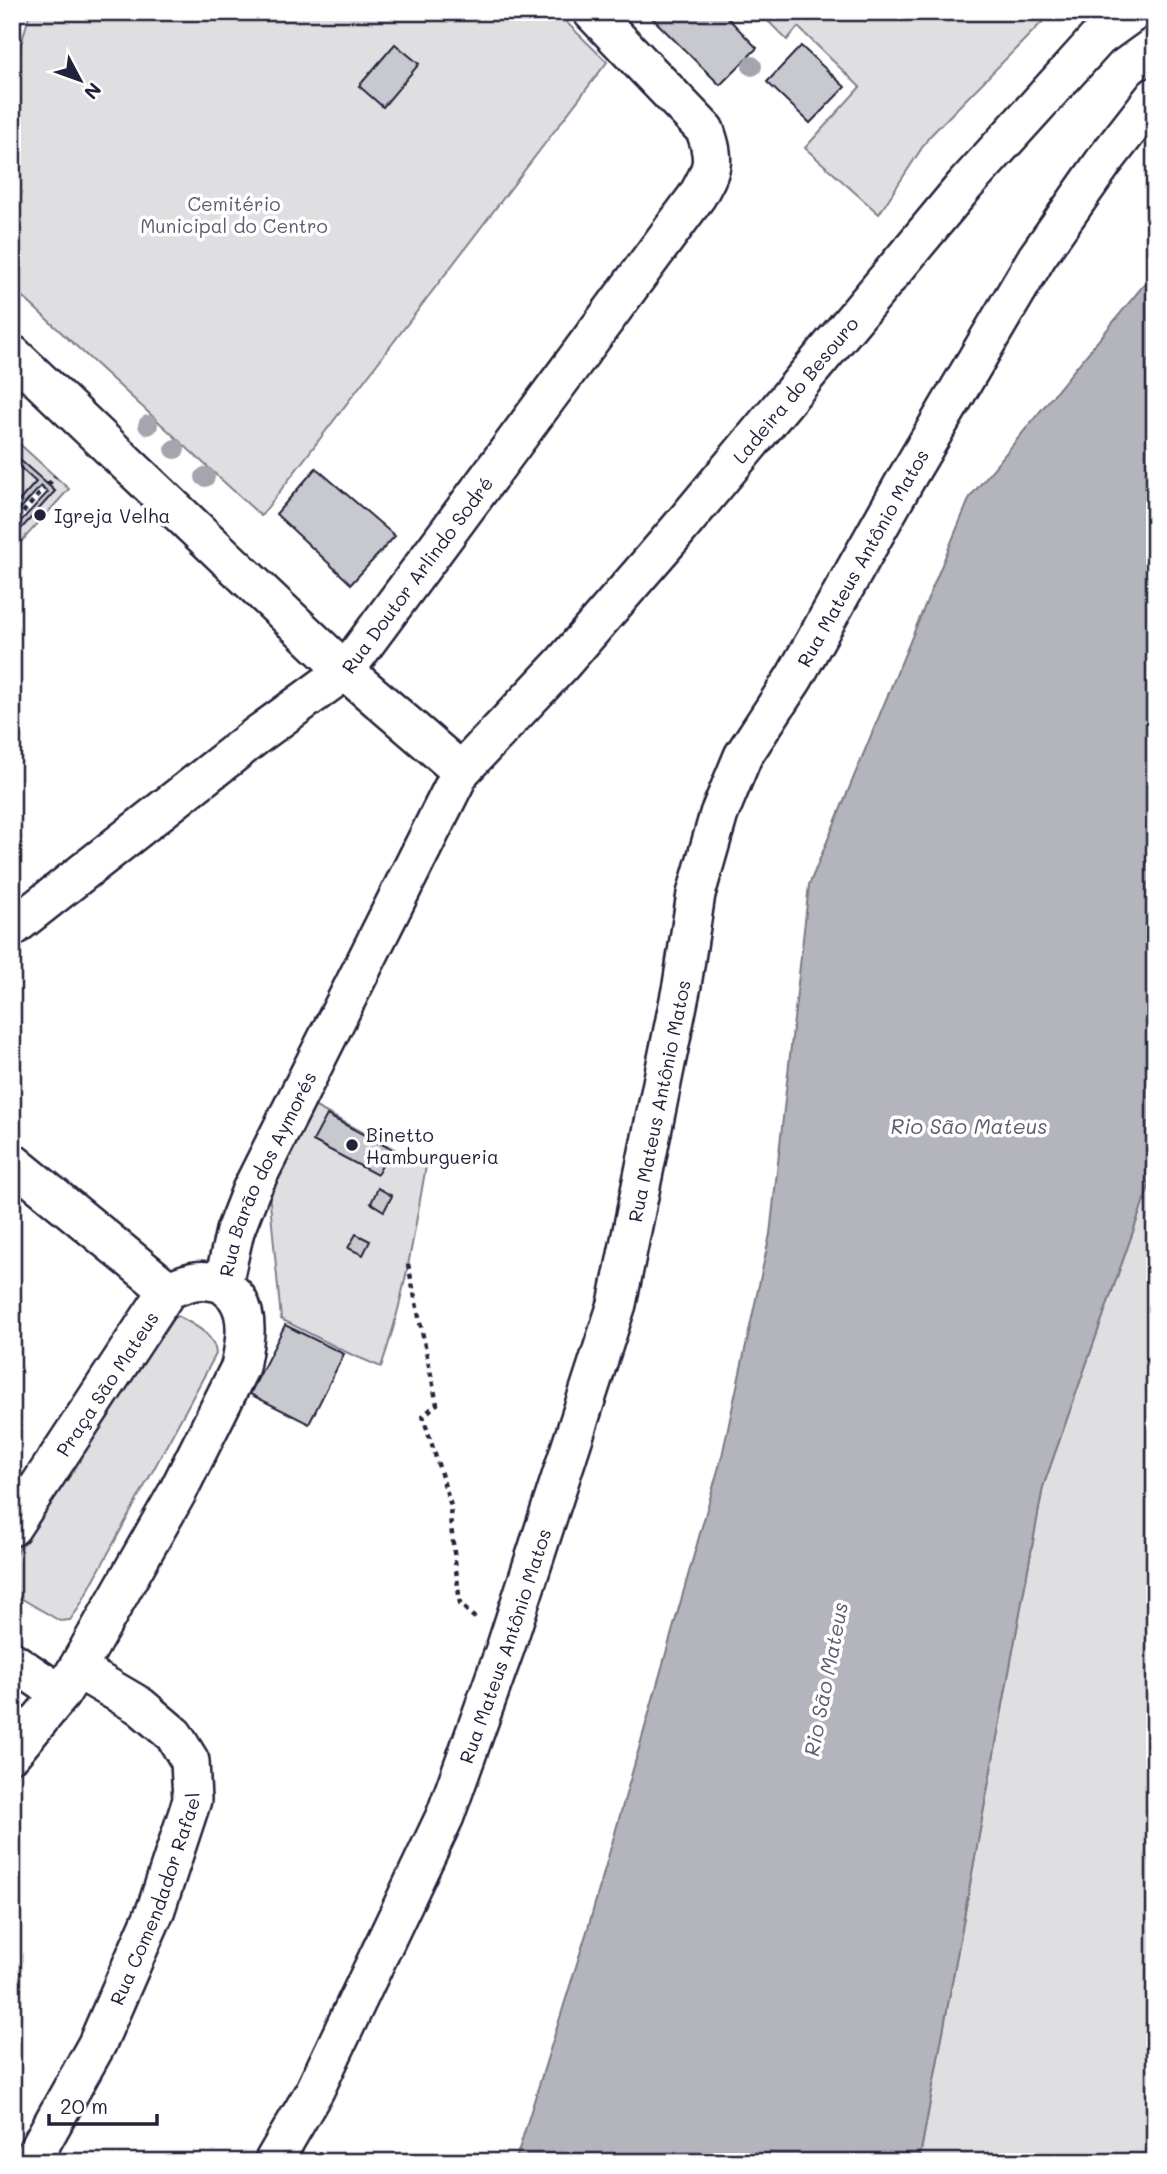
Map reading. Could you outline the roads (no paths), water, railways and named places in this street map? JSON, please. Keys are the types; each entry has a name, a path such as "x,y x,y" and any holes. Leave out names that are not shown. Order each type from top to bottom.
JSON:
{"street":[{"name":"Rua Doutor Arlindo Sodré","path":"12,928 256,736 345,671 697,196 711,172 712,150 705,130 592,12"},
{"name":"Ladeira do Besouro","path":"461,771 562,664 678,530 965,185 1098,38 1135,12"},
{"name":"Rua Mateus Antônio Matos","path":"273,2162 314,2090 445,1816 506,1646 617,1304 682,985 696,894 719,814 743,756 794,678 906,478 1037,257 1105,160 1155,96"},
{"path":"12,354 345,671 461,771"},
{"name":"Rua Barão dos Aymorés","path":"12,1753 69,1681 177,1493 240,1367 244,1345 243,1314 238,1299 223,1284 235,1231 251,1190 461,771"},
{"path":"12,1162 168,1290"},
{"name":"Praça São Mateus","path":"12,1527 168,1290 206,1279 223,1284"},
{"name":"Rua Comendador Rafael","path":"12,1661 140,1706 174,1735 190,1761 192,1800 156,1909 97,2044 31,2162"}],"water":[{"name":"Rio São Mateus","path":"1155,271 1155,1169 1043,1487 919,2162 515,2162 588,1928 722,1456 770,1234 809,885 970,497"}],"place":[{"name":"Igreja Velha","path":"40,515"},
{"name":"Binetto Hamburgueria","path":"352,1145"}],"park label":[{"name":"Cemitério Municipal do Centro","path":"234,214"}]}
